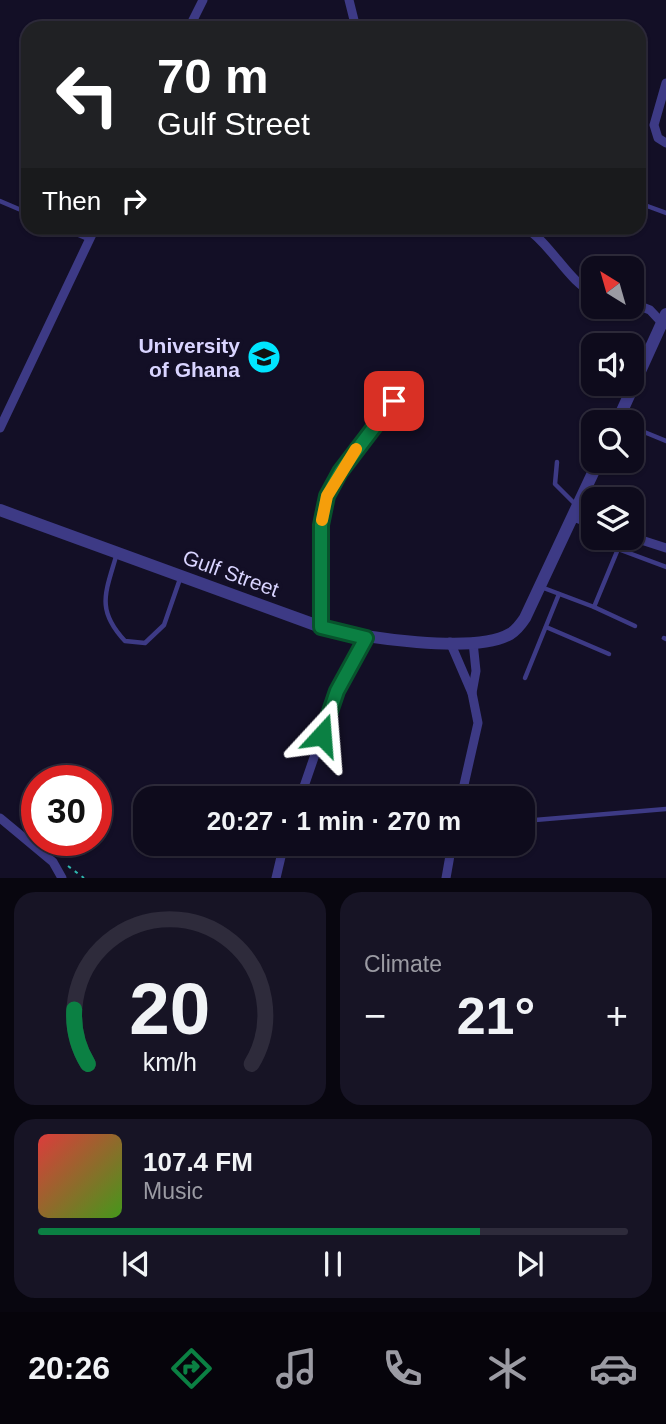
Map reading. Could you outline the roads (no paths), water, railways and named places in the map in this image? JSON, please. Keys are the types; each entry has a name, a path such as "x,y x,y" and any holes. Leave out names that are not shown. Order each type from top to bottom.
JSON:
{"street":[{"path":"192,21 203,0"},
{"path":"349,0 354,21"},
{"path":"666,83 654,125 657,138 666,143"},
{"path":"0,428 91,235"},
{"path":"537,235 569,270 576,284 581,286"},
{"path":"623,410 665,321 644,308"},
{"path":"321,627 321,525 327,496 386,408 418,389"},
{"name":"Gulf Street","path":"0,510 321,627 366,638 473,642 494,640 518,629 593,473"},
{"path":"575,512 581,516"},
{"path":"644,541 666,548"},
{"path":"304,786 337,691 366,638"},
{"path":"450,642 472,693 478,723 464,786"},
{"path":"472,693 476,671 473,642"},
{"path":"0,818 53,862 62,878"},
{"path":"276,878 281,856"},
{"path":"446,878 450,856"}],"lane":[{"path":"0,201 21,210"},
{"path":"646,206 666,213"},
{"path":"79,235 89,239"},
{"path":"644,432 666,441"},
{"path":"557,462 555,484 575,512"},
{"path":"594,607 618,549 666,567"},
{"path":"117,552 105,596 108,623 125,641 145,643 164,625 181,576"},
{"path":"540,587 635,626"},
{"path":"525,678 559,594"},
{"path":"546,627 609,654"},
{"path":"535,820 666,809"}],"place":[{"name":"University of Ghana","path":"264,357"}]}
